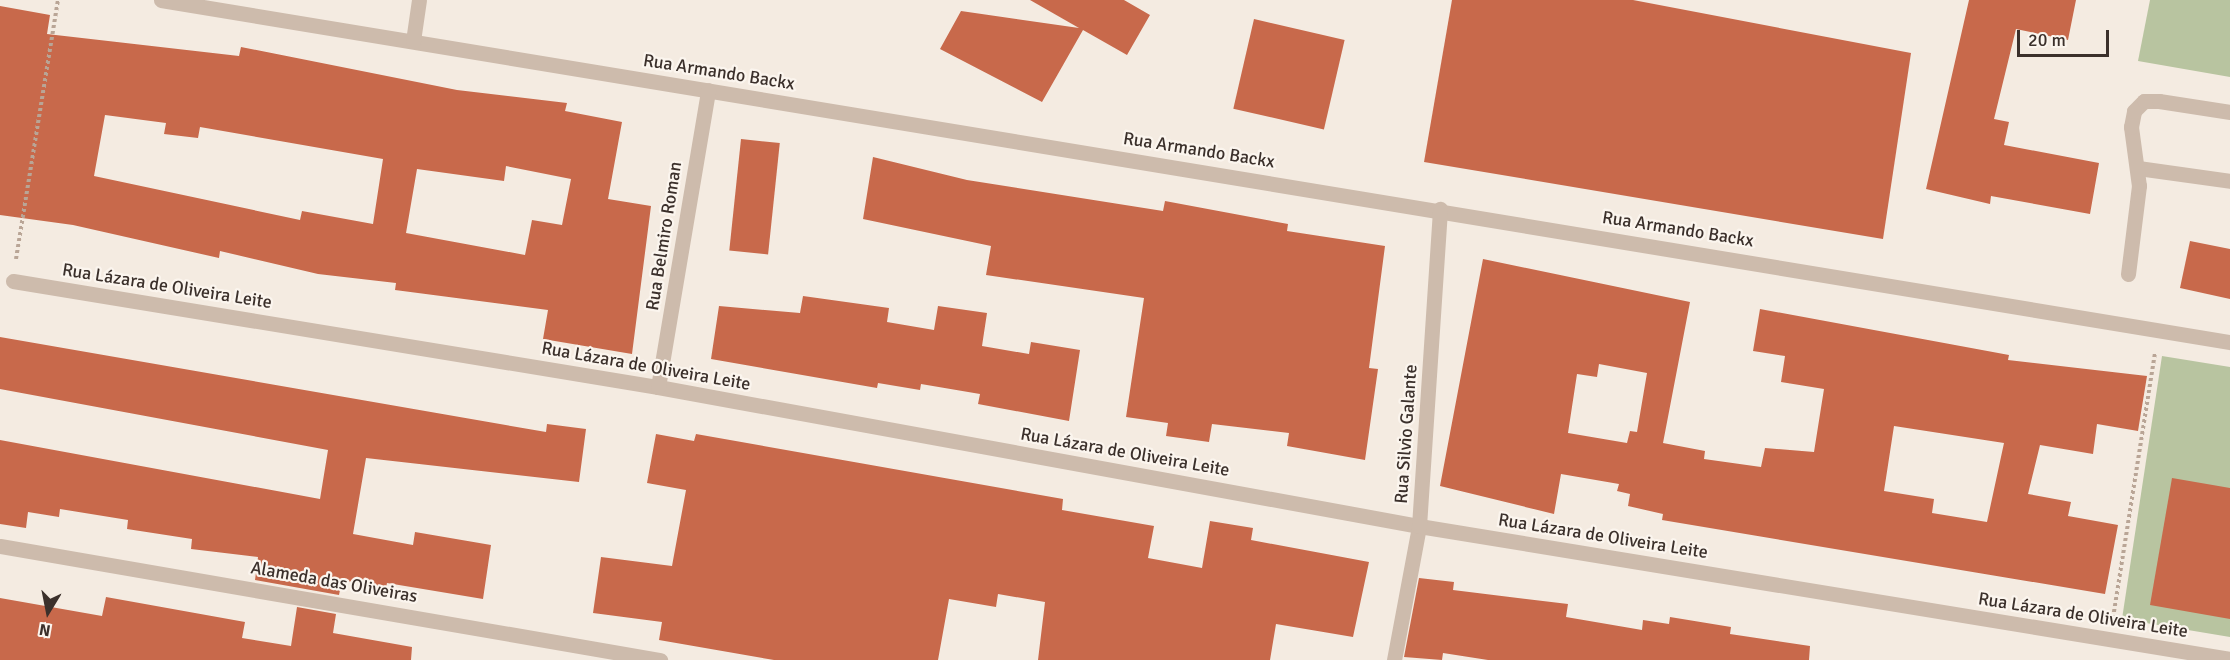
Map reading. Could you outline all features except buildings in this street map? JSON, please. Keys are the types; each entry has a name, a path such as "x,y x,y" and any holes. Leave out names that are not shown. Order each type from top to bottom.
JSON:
{"street":[{"name":"Rua Armando Backx","path":"161,0 1440,209 2230,342"},
{"path":"413,41 419,0"},
{"name":"Rua Belmiro Roman","path":"658,387 708,90"},
{"path":"2128,274 2138,168 2131,127 2134,111 2144,101 2230,112"},
{"path":"2138,168 2230,181"},
{"name":"Rua Silvio Galante","path":"1394,660 1419,526 1440,209"},
{"name":"Rua Lázara de Oliveira Leite","path":"13,280 658,387 1419,526 2230,659"},
{"name":"Alameda das Oliveiras","path":"0,546 660,660"}],"path":[{"path":"13,280 58,0"},
{"path":"2110,640 2159,329"}],"green space":[{"path":"2150,0 2230,0 2230,77 2138,61"},
{"path":"2162,356 2230,367 2230,637 2122,619"}]}
